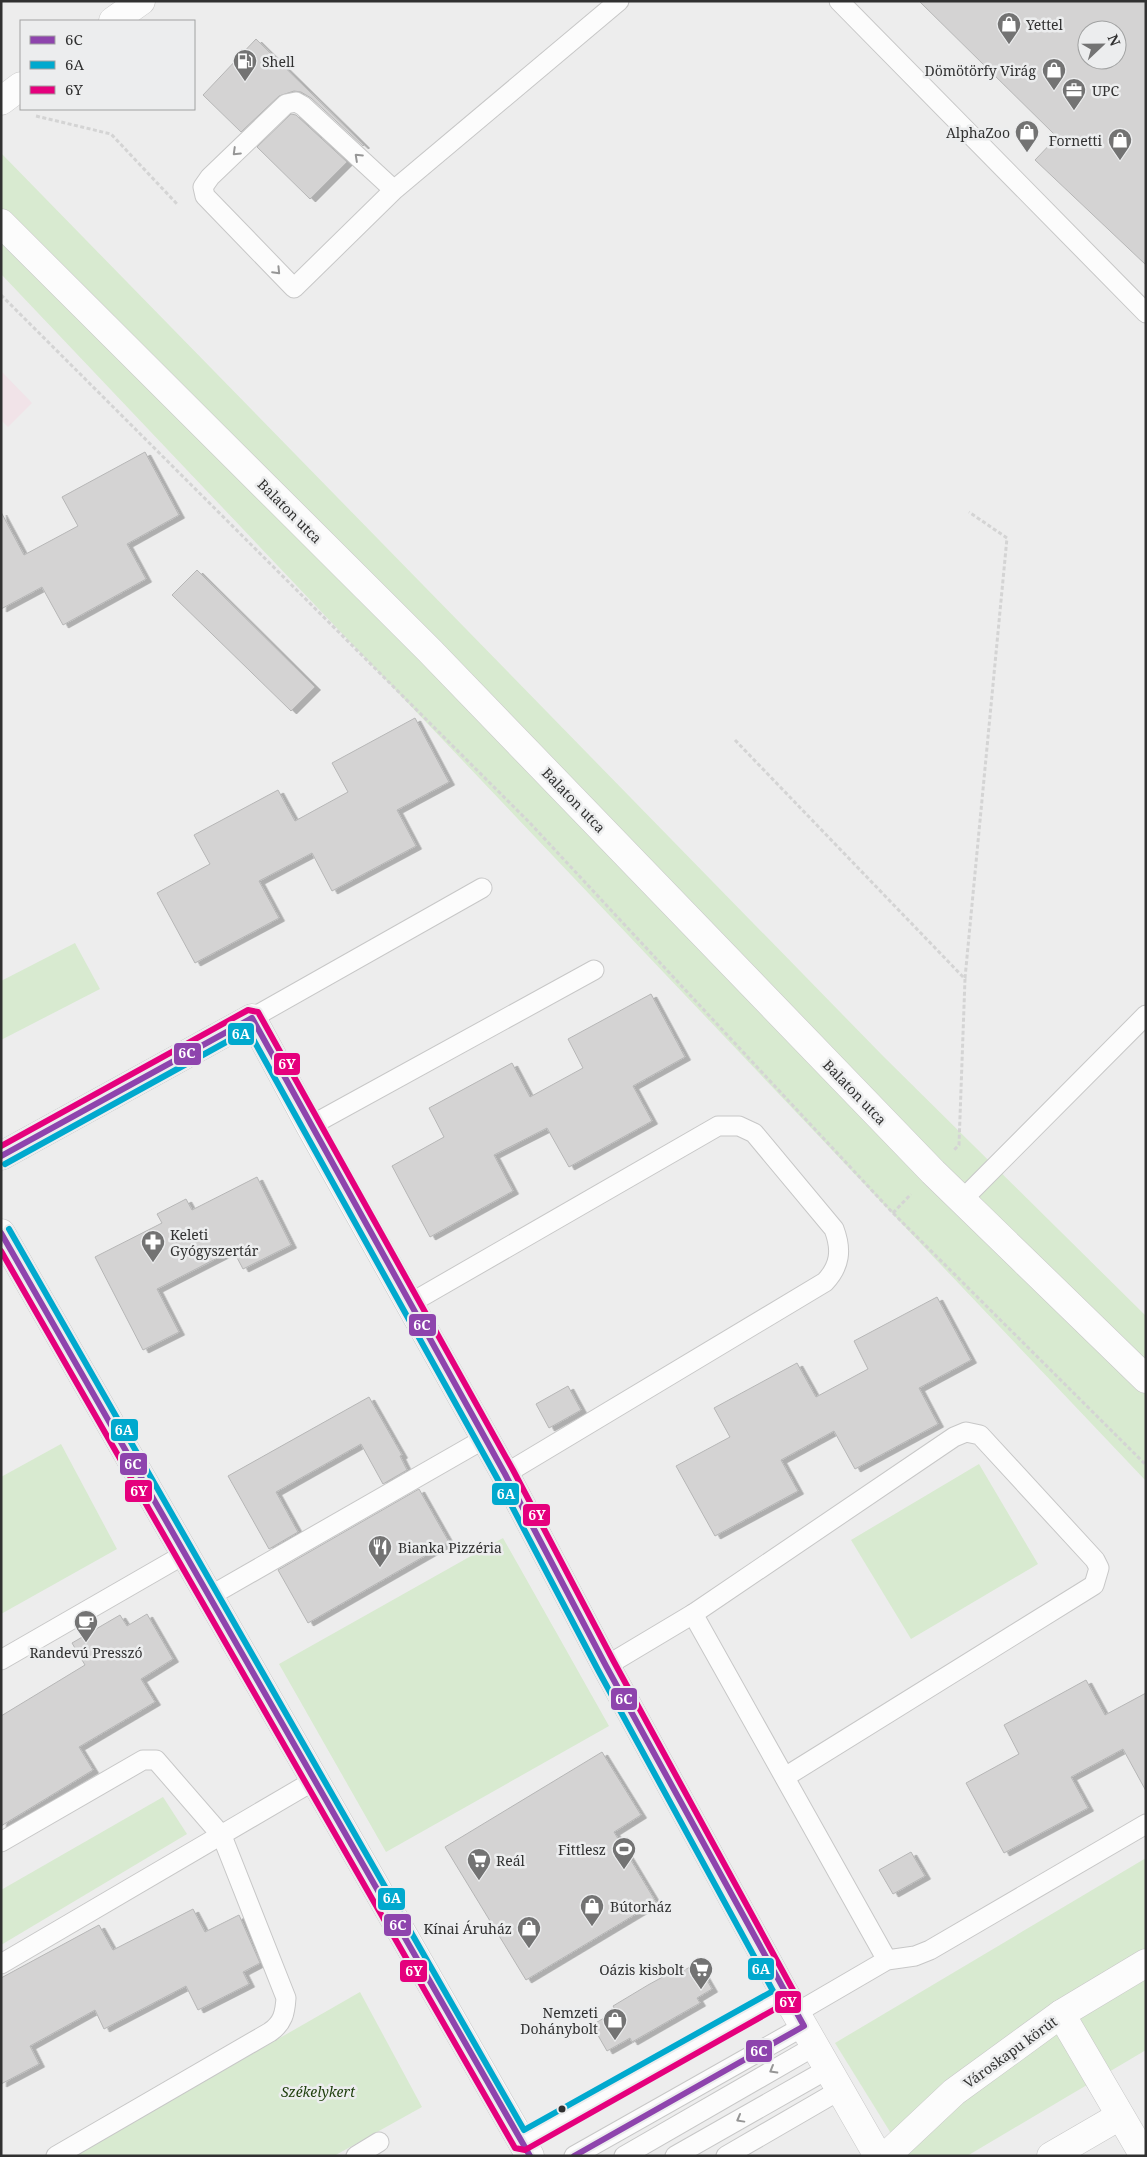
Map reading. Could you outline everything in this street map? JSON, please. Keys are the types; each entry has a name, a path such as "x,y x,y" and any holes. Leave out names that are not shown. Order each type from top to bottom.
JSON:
{"street":[{"path":"114,20 141,1"},
{"path":"1,101 20,87"},
{"name":"Balaton utca","path":"1,223 430,651 933,1172 963,1199 1146,1379"},
{"path":"1,1156 252,1018 310,1126 505,1474 606,1666 800,2020 878,2156"},
{"path":"1,1233 526,2149"},
{"name":"Városkapu körút","path":"886,2156 954,2092 1061,2014 1146,1964"},
{"path":"1061,2014 1144,2156"},
{"path":"1051,2156 1120,2116"}],"lane":[{"path":"394,190 303,106 296,102 286,104 210,177 203,188 205,196 294,288 394,190 619,1"},
{"path":"839,1 918,79 1146,314"},
{"path":"252,1018 482,888"},
{"path":"310,1126 594,970"},
{"path":"963,1199 1146,1015"},
{"path":"409,1304 718,1126 740,1126 754,1133 834,1230 840,1248 838,1263 835,1271 825,1282 505,1474"},
{"path":"606,1666 693,1614 947,1442 966,1432 980,1435 1095,1560 1099,1568 1098,1577 1090,1590 785,1776"},
{"path":"210,1596 484,1439"},
{"path":"1,1660 185,1554"},
{"path":"693,1614 887,1960"},
{"path":"1,1842 149,1758 161,1763 222,1836 284,1988 286,2006 280,2023 270,2032 56,2156"},
{"path":"1,1964 315,1780"},
{"path":"624,2156 800,2020 887,1960 915,1956 930,1950 1146,1824"},
{"path":"526,2149 564,2117 800,2020"},
{"path":"579,2153 800,2020"},
{"path":"675,2156 834,2079"},
{"path":"726,2156 834,2079"},
{"path":"356,2156 379,2142"}],"path":[{"path":"29,114 111,134 179,206"},
{"path":"1,295 529,822 893,1213 1146,1465"},
{"path":"893,1213 959,1145 964,979 1007,538 969,512"},
{"path":"735,740 964,979"}],"shaded area":[{"path":"1,371 32,403 8,427 1,420"}],"green space":[{"path":"1,153 884,1057 1146,1316 1146,1481 1,274"},
{"path":"75,943 100,989 1,1040 1,981"},
{"path":"61,1444 117,1549 1,1614 1,1477"},
{"path":"979,1464 1038,1564 911,1639 851,1540"},
{"path":"503,1538 609,1726 386,1852 279,1664"},
{"path":"163,1797 187,1834 1,1945 1,1890"},
{"path":"1146,1858 1146,2050 967,2156 905,2156 835,2043"},
{"name":"Székelykert","path":"360,1992 422,2107 334,2156 74,2156"}],"building":[{"path":"919,1 1146,1 1146,265 1035,160 1057,137"},
{"name":"Shell","path":"256,39 364,145 311,98 301,92 294,91 279,96 241,132 203,95"},
{"path":"291,114 296,115 347,162 310,199 257,147"},
{"path":"145,452 179,515 127,544 146,579 63,625 42,587 1,609 1,512 24,555 78,526 62,497"},
{"path":"197,570 315,687 291,711 172,595"},
{"path":"415,718 449,782 397,810 416,846 332,891 312,853 259,881 279,918 195,963 157,893 210,864 194,835 278,790 295,821 348,792 332,763"},
{"path":"651,994 685,1057 633,1086 652,1121 569,1167 547,1128 494,1155 513,1191 430,1237 392,1166 444,1137 429,1108 512,1063 530,1097 583,1068 568,1039"},
{"name":"Keleti Gyógyszertár","path":"257,1177 291,1245 243,1269 233,1250 157,1289 179,1332 143,1350 95,1257 162,1223 157,1214 186,1199 192,1210"},
{"path":"937,1297 971,1360 919,1388 938,1424 855,1469 834,1431 781,1460 798,1491 715,1536 676,1466 730,1437 714,1408 797,1363 816,1397 868,1369 854,1341"},
{"path":"568,1386 581,1410 549,1428 536,1404"},
{"path":"369,1397 402,1455 400,1456 407,1470 383,1484 361,1444 276,1492 298,1532 269,1549 228,1476"},
{"path":"419,1489 449,1542 308,1623 278,1570"},
{"path":"147,1614 173,1659 141,1679 155,1702 79,1747 93,1770 1,1826 1,1716 85,1665 72,1643 120,1615 127,1626"},
{"path":"1086,1680 1105,1715 1146,1693 1146,1791 1123,1749 1071,1777 1088,1808 1004,1853 966,1783 1019,1754 1004,1725"},
{"path":"602,1752 641,1815 614,1832 656,1902 526,1980 445,1847"},
{"path":"911,1852 925,1876 893,1894 879,1870"},
{"path":"193,1909 205,1932 239,1915 260,1963 243,1972 249,1984 198,2010 186,1986 104,2029 95,2010 30,2046 39,2064 1,2084 1,1978 99,1925 113,1950"},
{"path":"697,1963 712,1989 697,1998 700,2003 632,2042 630,2038 607,2051 592,2025 616,2011 613,2006 648,1985 679,1968 681,1972"}],"transit line":[{"name":"6Y","path":"1,1146 248,1010 258,1012 513,1470 614,1662 793,1990 791,2000 525,2150 515,2148 1,1251"},
{"name":"6C","path":"1,1156 252,1018 505,1474 606,1666 804,2026 574,2156"},
{"name":"6A","path":"5,1164 248,1030 497,1478 598,1670 773,1991 524,2130 9,1229"},
{"name":"6C","path":"1,1233 530,2156"}],"place":[{"name":"Yettel","path":"1009,45"},
{"name":"Shell","path":"245,82"},
{"name":"Dömötörfy Virág","path":"1054,91"},
{"name":"UPC","path":"1074,111"},
{"name":"AlphaZoo","path":"1027,153"},
{"name":"Fornetti","path":"1120,161"},
{"name":"Keleti Gyógyszertár","path":"153,1263"},
{"name":"Bianka Pizzéria","path":"380,1568"},
{"name":"Randevú Presszó","path":"86,1643"},
{"name":"Fittlesz","path":"624,1870"},
{"name":"Reál","path":"479,1881"},
{"name":"Bútorház","path":"592,1927"},
{"name":"Kínai Áruház","path":"529,1949"},
{"name":"Oázis kisbolt","path":"701,1990"},
{"name":"Nemzeti Dohánybolt","path":"615,2041"}]}
